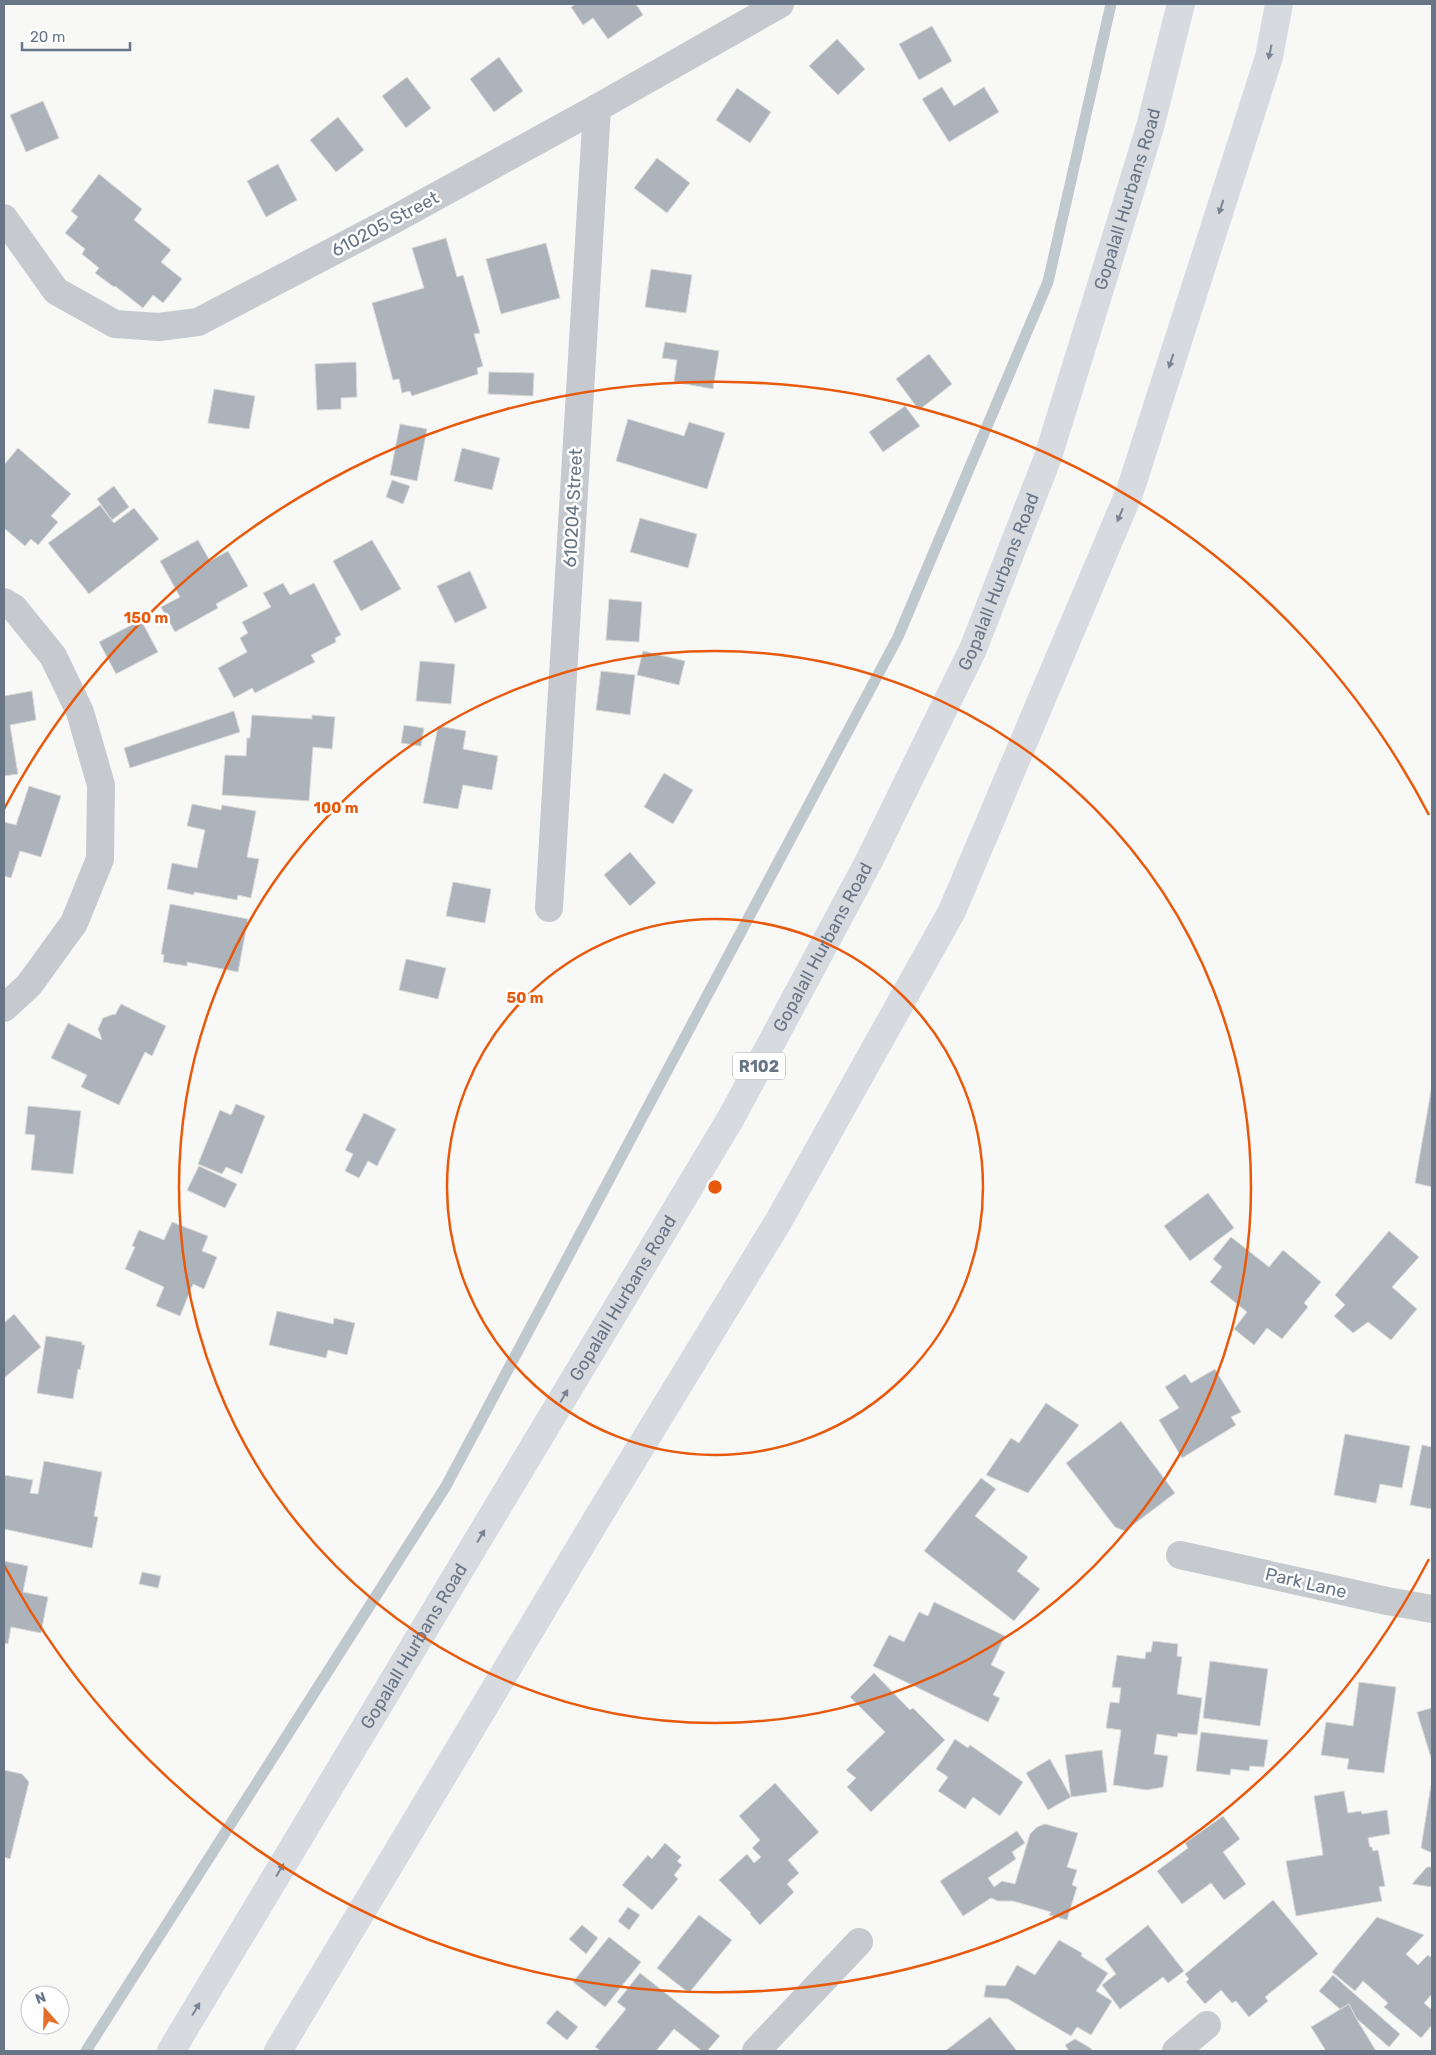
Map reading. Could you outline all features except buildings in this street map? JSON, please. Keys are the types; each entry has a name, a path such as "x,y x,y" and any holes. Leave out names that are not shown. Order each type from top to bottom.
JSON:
{"main road":[{"name":"Gopalall Hurbans Road","path":"171,2051 731,1118 869,861 973,649 1048,457 1150,127 1181,4"},
{"path":"278,2051 601,1512 778,1222 952,911 1130,491 1270,57 1279,4"}],"street":[{"name":"610205 Street","path":"4,218 56,291 115,324 159,327 198,322 385,224 597,108 780,4"},
{"name":"610204 Street","path":"549,908 597,108"},
{"path":"4,602 14,608 53,656 80,712 101,785 100,859 74,923 29,985 4,1008"},
{"name":"Park Lane","path":"1180,1555 1387,1601 1432,1609"},
{"path":"756,2051 860,1942"},
{"path":"1176,2051 1207,2025"}],"waterway":[{"path":"86,2051 446,1486 898,637 1048,282 1111,4"}]}
